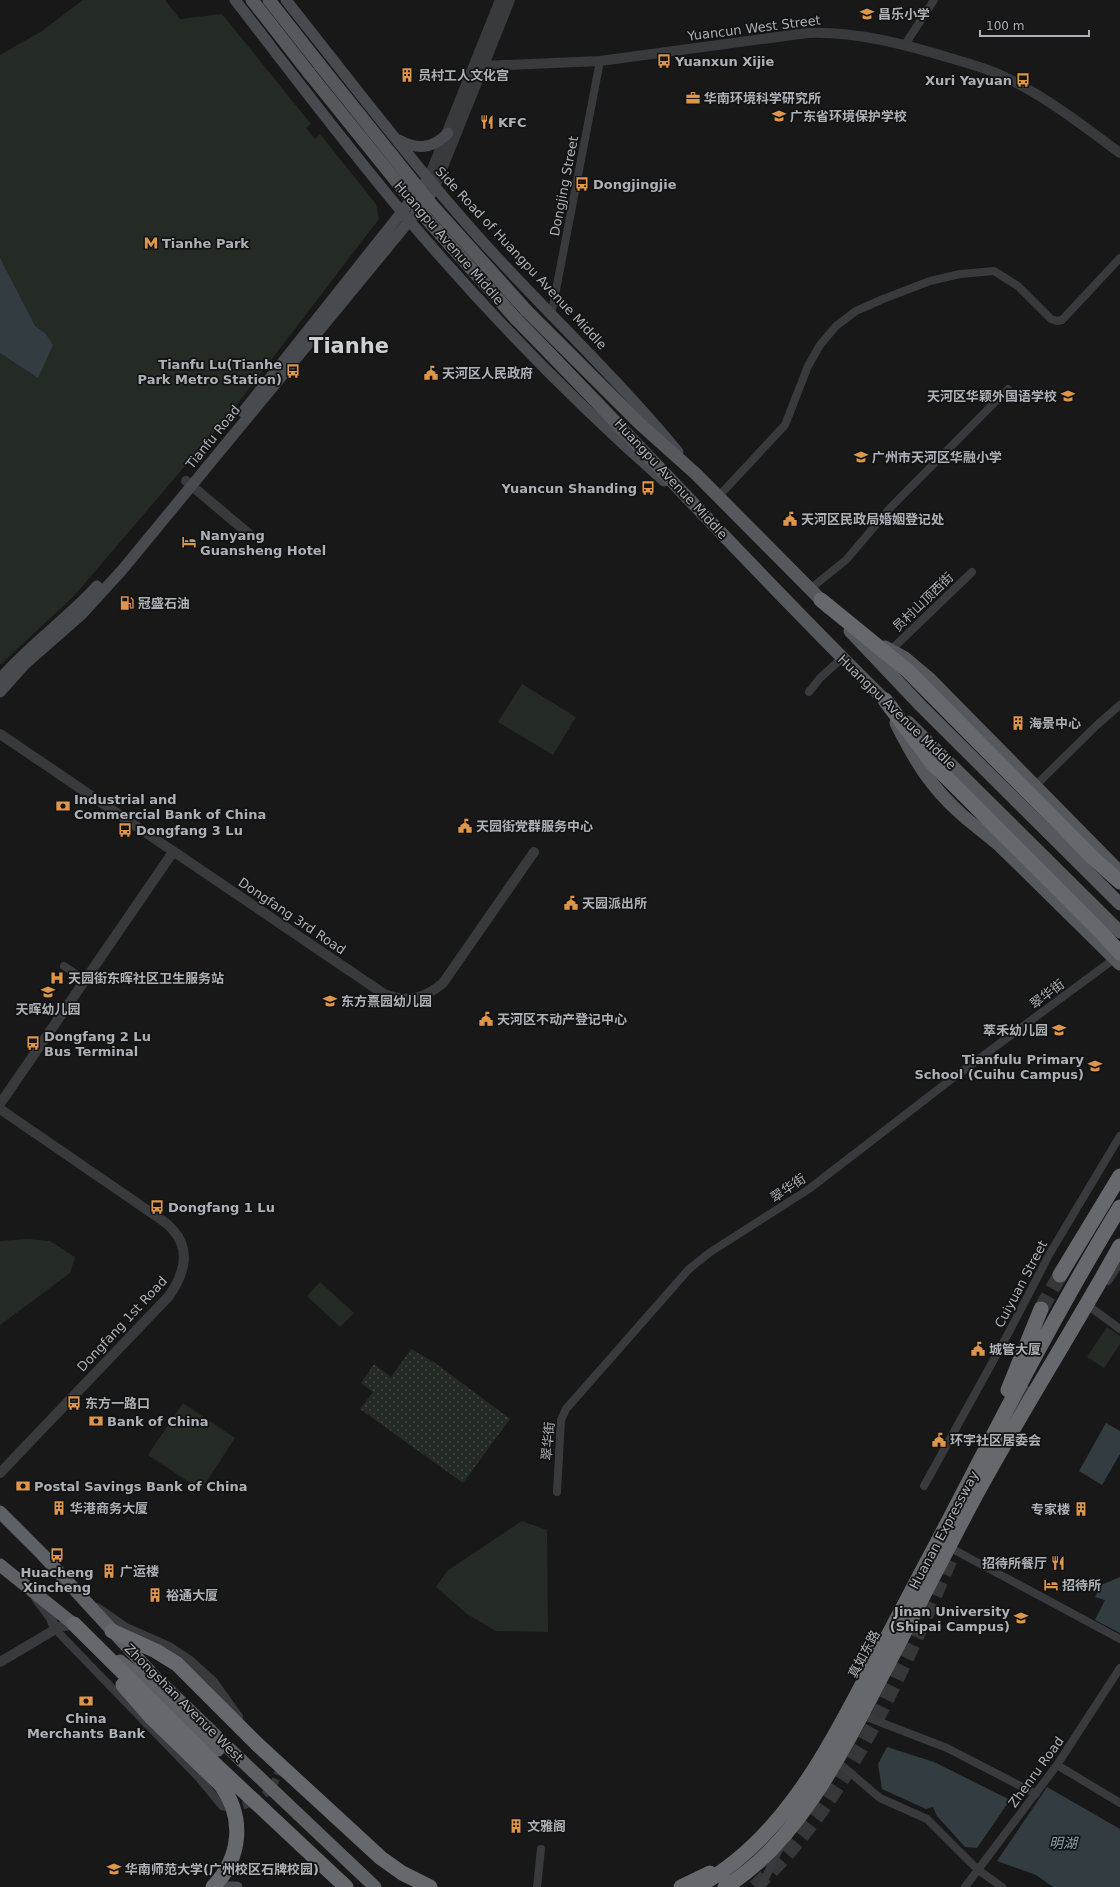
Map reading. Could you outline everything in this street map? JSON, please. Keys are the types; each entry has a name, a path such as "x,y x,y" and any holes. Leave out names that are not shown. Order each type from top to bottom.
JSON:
{"highway":[{"path":"821,600 900,664 1093,858 1120,881"},
{"path":"885,700 933,764 1100,931 1118,956"},
{"path":"1060,1275 1120,1176"},
{"name":"Huanan Expressway","path":"697,1887 735,1862 775,1824 810,1776 863,1683 1063,1306 1120,1207"},
{"name":"Huanan Expressway","path":"725,1887 746,1871 782,1837 805,1808 844,1747 994,1462 1120,1246"},
{"path":"1062,1347 1120,1259"},
{"path":"936,1544 952,1501 990,1429 1012,1380 1040,1309"},
{"name":"Zhongshan Avenue West","path":"0,1512 37,1548 112,1631 239,1763 363,1887"},
{"name":"Zhongshan Avenue West","path":"0,1565 149,1686 239,1763 375,1887"},
{"path":"74,1624 150,1717 221,1785 234,1809 237,1827 234,1852 223,1875 213,1887"},
{"path":"74,1624 203,1752 346,1887"},
{"path":"112,1631 156,1650 177,1664 256,1744 381,1858 402,1873 430,1887"},
{"path":"681,1887 735,1862"}],"main road":[{"path":"235,0 402,212 492,315 616,439 704,516"},
{"name":"Huangpu Avenue Middle","path":"252,0 424,217 521,314 696,474 821,600 921,706 1120,904"},
{"name":"Huangpu Avenue Middle","path":"269,0 431,204 521,314 626,431 704,516 842,658 1120,932"},
{"name":"Side Road of Huangpu Avenue Middle","path":"286,0 432,183 482,241 551,316 638,405 696,474"},
{"path":"347,143 362,148 372,144 379,135 380,118"},
{"path":"395,137 410,145 425,147 437,143 448,133"},
{"name":"Tianfu Road","path":"0,692 22,667 92,603 189,483 402,212 432,183"},
{"name":"Tianfu Road","path":"0,679 92,592 189,483 410,221 432,183"},
{"path":"451,269 449,251 456,240 463,237 468,237 482,241"},
{"path":"871,640 905,658 925,674 1120,872"},
{"path":"885,700 923,773 958,812 1000,846 1118,956"},
{"path":"216,1887 237,1887"}],"street":[{"path":"432,183 448,133 500,0"},
{"path":"432,183 484,66 510,0"},
{"path":"904,46 934,0"},
{"name":"Yuancun West Street","path":"484,66 600,61 807,33 830,32 847,34 904,46 973,64 1009,79 1119,150"},
{"name":"Dongjing Street","path":"551,316 600,61"},
{"path":"718,496 785,425 806,371 820,345 836,326 856,311 930,281 960,274 994,271 1018,286 1051,319 1057,321 1062,320 1120,258"},
{"path":"810,589 846,560 897,501 1008,389"},
{"path":"189,483 250,534"},
{"name":"员村山顶西街","path":"891,650 972,572"},
{"path":"809,692 820,678 842,658"},
{"path":"1035,786 1097,725 1120,705"},
{"name":"Dongfang 3rd Road","path":"0,734 384,994 398,999 416,998 432,992 442,982 534,852"},
{"path":"0,1104 173,852"},
{"name":"翠华街","path":"557,1492 561,1420 566,1409 689,1270 709,1253 809,1189 949,1081 1118,956"},
{"path":"64,966 85,980"},
{"name":"Dongfang 1st Road","path":"0,1109 162,1220 173,1230 180,1240 184,1260 183,1272 178,1284 169,1296 0,1473"},
{"name":"Cuiyuan Street","path":"924,1486 1008,1334 1050,1253 1120,1136"},
{"path":"1120,1263 1090,1307 1120,1329"},
{"name":"真如东路","path":"761,1887 826,1752 961,1498 1076,1310 1090,1307"},
{"path":"936,1544 1120,1639"},
{"path":"29,1588 51,1618 55,1629 199,1778 222,1806 226,1807"},
{"path":"82,1598 126,1628 174,1650 190,1661 213,1682 240,1718 281,1756"},
{"path":"0,1662 55,1629 63,1625 74,1624"},
{"name":"Zhenru Road","path":"965,1887 1057,1765 1120,1668"},
{"path":"848,1710 946,1748 1036,1794"},
{"path":"826,1752 880,1798 927,1819 978,1869 1002,1887"},
{"path":"1057,1765 1120,1803"},
{"path":"537,1887 542,1849"}],"shaded area":[{"name":"Tianhe Park","path":"83,0 165,0 180,19 222,14 311,124 306,128 315,139 320,134 376,204 379,219 232,411 74,596 0,665 0,55 42,31"},
{"path":"522,684 576,717 553,755 498,722"},
{"path":"27,1239 50,1241 75,1257 70,1273 0,1325 0,1241"},
{"path":"320,1282 354,1313 340,1327 307,1296"},
{"path":"1107,1327 1120,1336 1120,1344 1104,1368 1087,1357"},
{"path":"411,1349 435,1363 510,1419 463,1483 360,1409 373,1392 361,1383 374,1364 391,1377"},
{"path":"183,1403 235,1438 201,1490 148,1455"},
{"path":"522,1521 547,1530 548,1632 496,1631 467,1614 436,1587 447,1571"}],"water":[{"path":"0,258 35,326 46,334 53,345 38,378 0,353"},
{"path":"1106,1423 1120,1431 1120,1454 1102,1485 1079,1471"},
{"path":"1120,1577 1120,1633 1095,1620 1105,1600 1095,1597 1101,1585"},
{"path":"887,1747 934,1762 1010,1800 977,1848 965,1847 937,1816 933,1807 926,1809 882,1789 878,1764"},
{"name":"明湖","path":"1047,1787 1120,1829 1120,1887 1053,1887 1036,1875 997,1861"}],"tunnel":[{"path":"1041,1309 1060,1275"},
{"path":"755,1887 791,1849 821,1811 866,1739 886,1702 955,1548"},
{"path":"231,1807 249,1804 264,1795 275,1781 280,1763"}],"place":[{"name":"昌乐小学","path":"867,14"},
{"name":"Yuanxun Xijie","path":"664,61"},
{"name":"员村工人文化宫","path":"407,75"},
{"name":"Xuri Yayuan","path":"1023,80"},
{"name":"华南环境科学研究所","path":"693,98"},
{"name":"广东省环境保护学校","path":"779,116"},
{"name":"KFC","path":"487,122"},
{"name":"Dongjingjie","path":"582,184"},
{"name":"Tianhe Park","path":"151,243"},
{"name":"Tianfu Lu(Tianhe Park Metro Station)","path":"293,371"},
{"name":"天河区人民政府","path":"431,373"},
{"name":"天河区华颖外国语学校","path":"1068,396"},
{"name":"广州市天河区华融小学","path":"861,457"},
{"name":"Yuancun Shanding","path":"648,488"},
{"name":"天河区民政局婚姻登记处","path":"790,519"},
{"name":"Nanyang Guansheng Hotel","path":"189,542"},
{"name":"冠盛石油","path":"127,603"},
{"name":"海景中心","path":"1018,723"},
{"name":"Industrial and Commercial Bank of China","path":"63,806"},
{"name":"天园街党群服务中心","path":"465,826"},
{"name":"Dongfang 3 Lu","path":"125,830"},
{"name":"天园派出所","path":"571,903"},
{"name":"天园街东晖社区卫生服务站","path":"57,978"},
{"name":"天晖幼儿园","path":"48,992"},
{"name":"东方熹园幼儿园","path":"330,1001"},
{"name":"天河区不动产登记中心","path":"486,1019"},
{"name":"萃禾幼儿园","path":"1059,1030"},
{"name":"Dongfang 2 Lu Bus Terminal","path":"33,1043"},
{"name":"Tianfulu Primary School (Cuihu Campus)","path":"1095,1066"},
{"name":"Dongfang 1 Lu","path":"157,1207"},
{"name":"城管大厦","path":"978,1349"},
{"name":"东方一路口","path":"74,1403"},
{"name":"Bank of China","path":"96,1421"},
{"name":"环宇社区居委会","path":"939,1440"},
{"name":"Postal Savings Bank of China","path":"23,1486"},
{"name":"华港商务大厦","path":"59,1508"},
{"name":"专家楼","path":"1081,1509"},
{"name":"Huacheng Xincheng","path":"57,1555"},
{"name":"招待所餐厅","path":"1058,1563"},
{"name":"广运楼","path":"109,1571"},
{"name":"招待所","path":"1051,1585"},
{"name":"裕通大厦","path":"155,1595"},
{"name":"Jinan University (Shipai Campus)","path":"1021,1618"},
{"name":"China Merchants Bank","path":"86,1701"},
{"name":"文雅阁","path":"516,1826"},
{"name":"华南师范大学(广州校区石牌校园)","path":"114,1869"}],"district":[{"name":"Tianhe","path":"349,346"}]}
